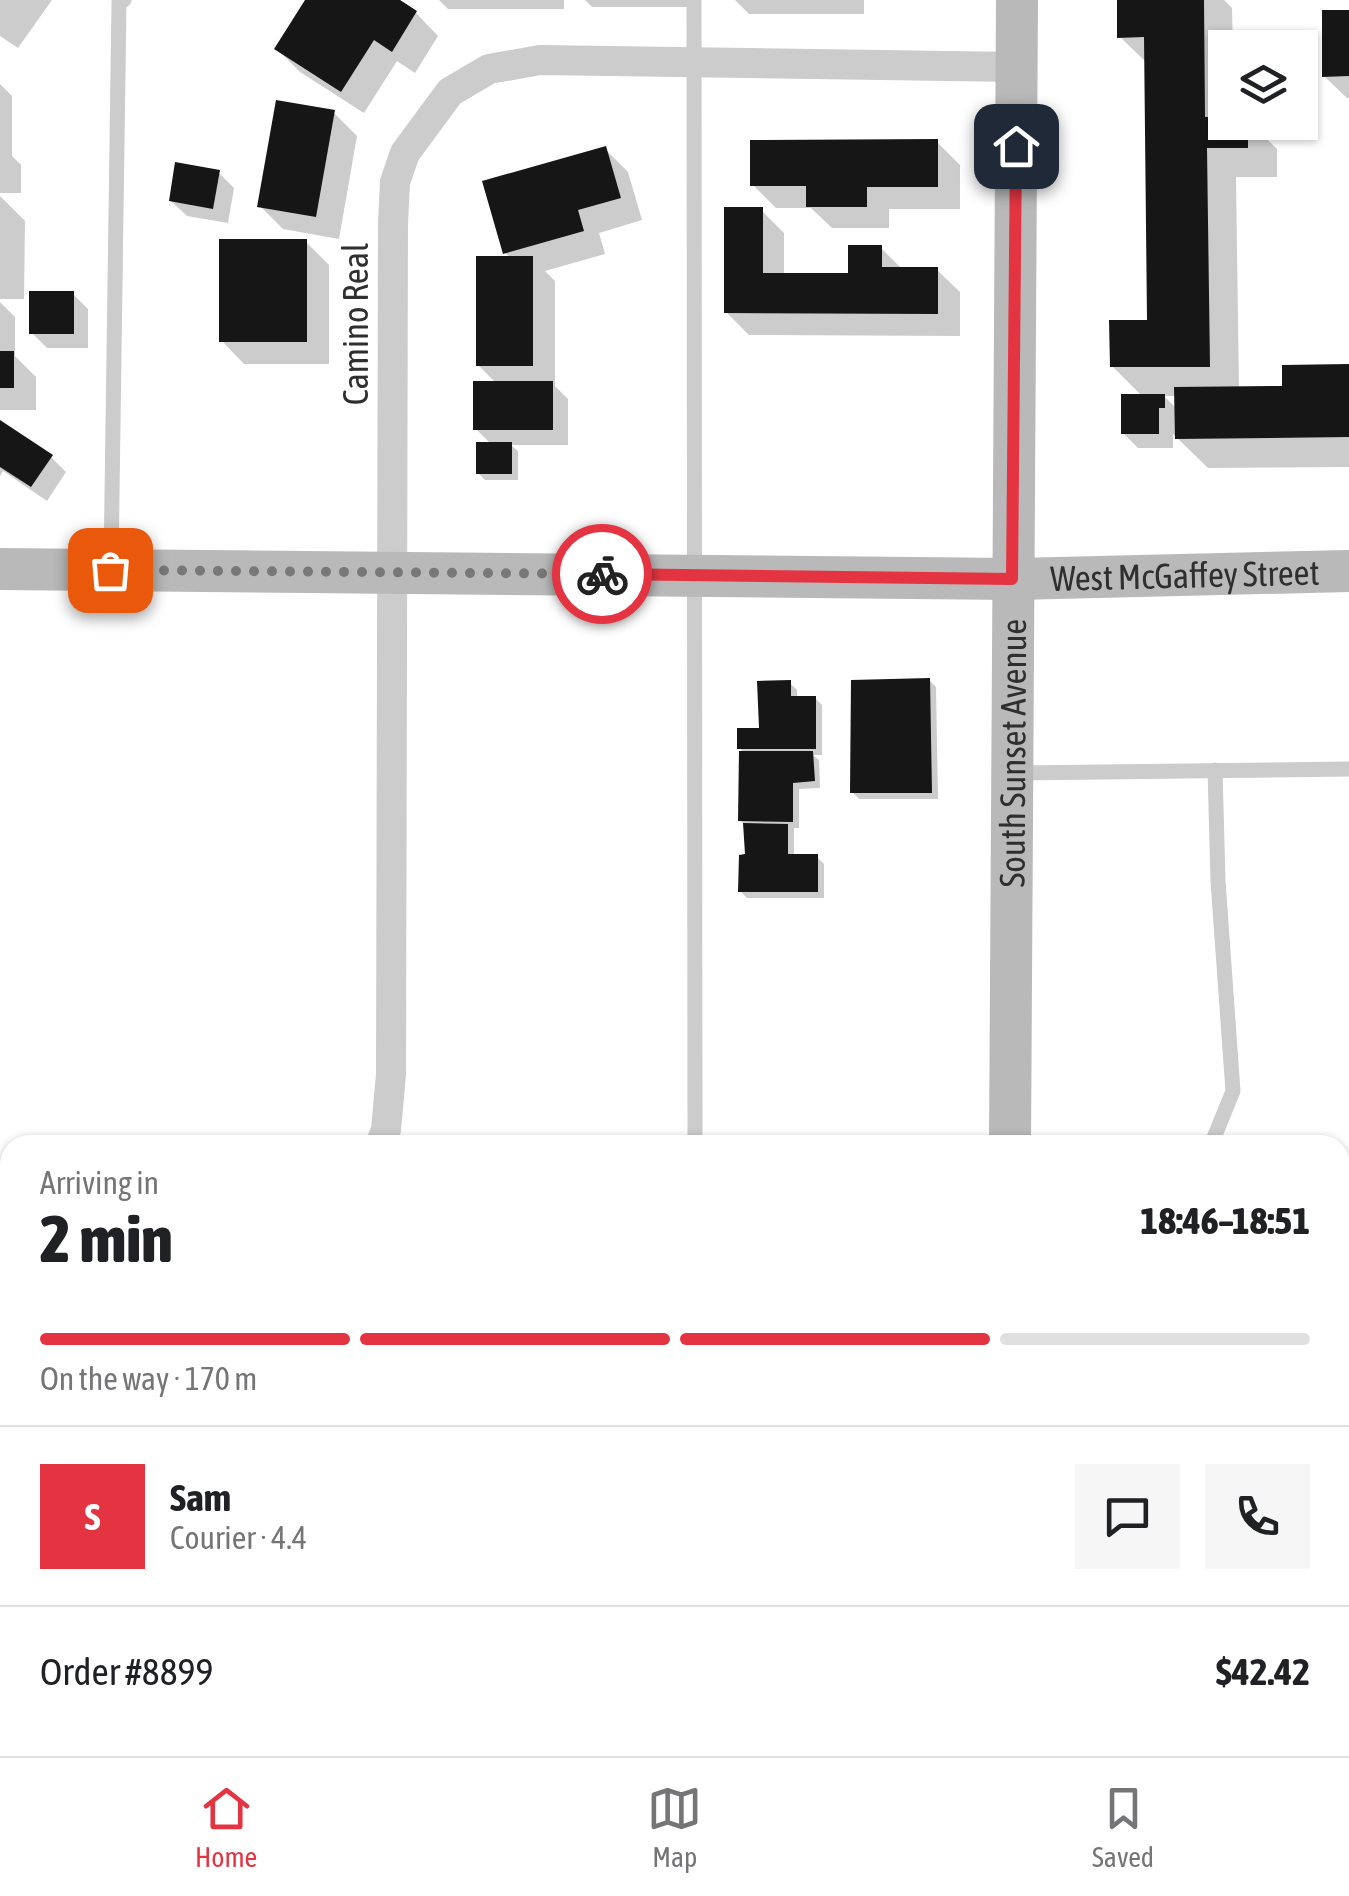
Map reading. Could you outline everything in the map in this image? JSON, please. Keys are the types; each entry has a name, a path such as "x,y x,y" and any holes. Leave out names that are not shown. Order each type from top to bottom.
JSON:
{"main road":[{"name":"South Sunset Avenue","path":"1010,1135 1017,0"},
{"name":"West McGaffey Street","path":"0,569 1012,579 1349,571"}],"street":[{"name":"Camino Real","path":"384,1135 391,1074 392,223 396,182 406,153 450,92 489,69 540,60 1016,67"}],"lane":[{"path":"110,570 120,2 124,0"},
{"path":"694,0 694,1135"},
{"path":"1012,773 1349,769"},
{"path":"1215,1135 1234,1090 1218,882 1216,770"}],"building":[{"path":"305,0 400,0 417,11 392,52 374,40 341,92 274,49"},
{"path":"1117,0 1204,0 1208,140 1248,140 1248,148 1207,148 1210,367 1110,367 1109,320 1147,320 1144,37 1117,38"},
{"path":"1322,10 1349,10 1349,76 1322,77"},
{"path":"276,100 335,110 316,217 257,207"},
{"path":"938,139 938,187 867,187 867,207 806,207 806,186 750,186 750,140"},
{"path":"606,146 621,198 578,210 584,231 503,254 482,181"},
{"path":"175,162 220,170 213,209 169,201"},
{"path":"724,207 763,207 763,273 848,273 848,245 882,245 882,267 938,267 938,314 724,313"},
{"path":"219,239 307,239 307,342 219,342"},
{"path":"476,256 533,256 533,366 476,366"},
{"path":"29,291 74,291 74,334 29,334"},
{"path":"0,351 14,351 14,388 0,388"},
{"path":"1349,364 1349,437 1175,439 1174,387 1282,386 1282,365"},
{"path":"473,381 553,381 553,430 473,430"},
{"path":"1121,394 1165,394 1165,408 1159,408 1159,434 1121,434"},
{"path":"0,420 53,455 31,487 0,467"},
{"path":"476,442 512,442 512,474 476,474"},
{"path":"930,678 932,793 850,793 851,680"},
{"path":"791,680 791,696 816,696 816,749 737,749 737,728 759,728 757,681"},
{"path":"739,751 813,751 815,781 793,783 793,822 738,821"},
{"path":"743,823 788,824 788,854 818,854 818,892 738,892 739,855 745,854"}],"way so far":[{"path":"110,570 602,574"}],"route":[{"path":"602,574 1012,579 1016,146"}]}
